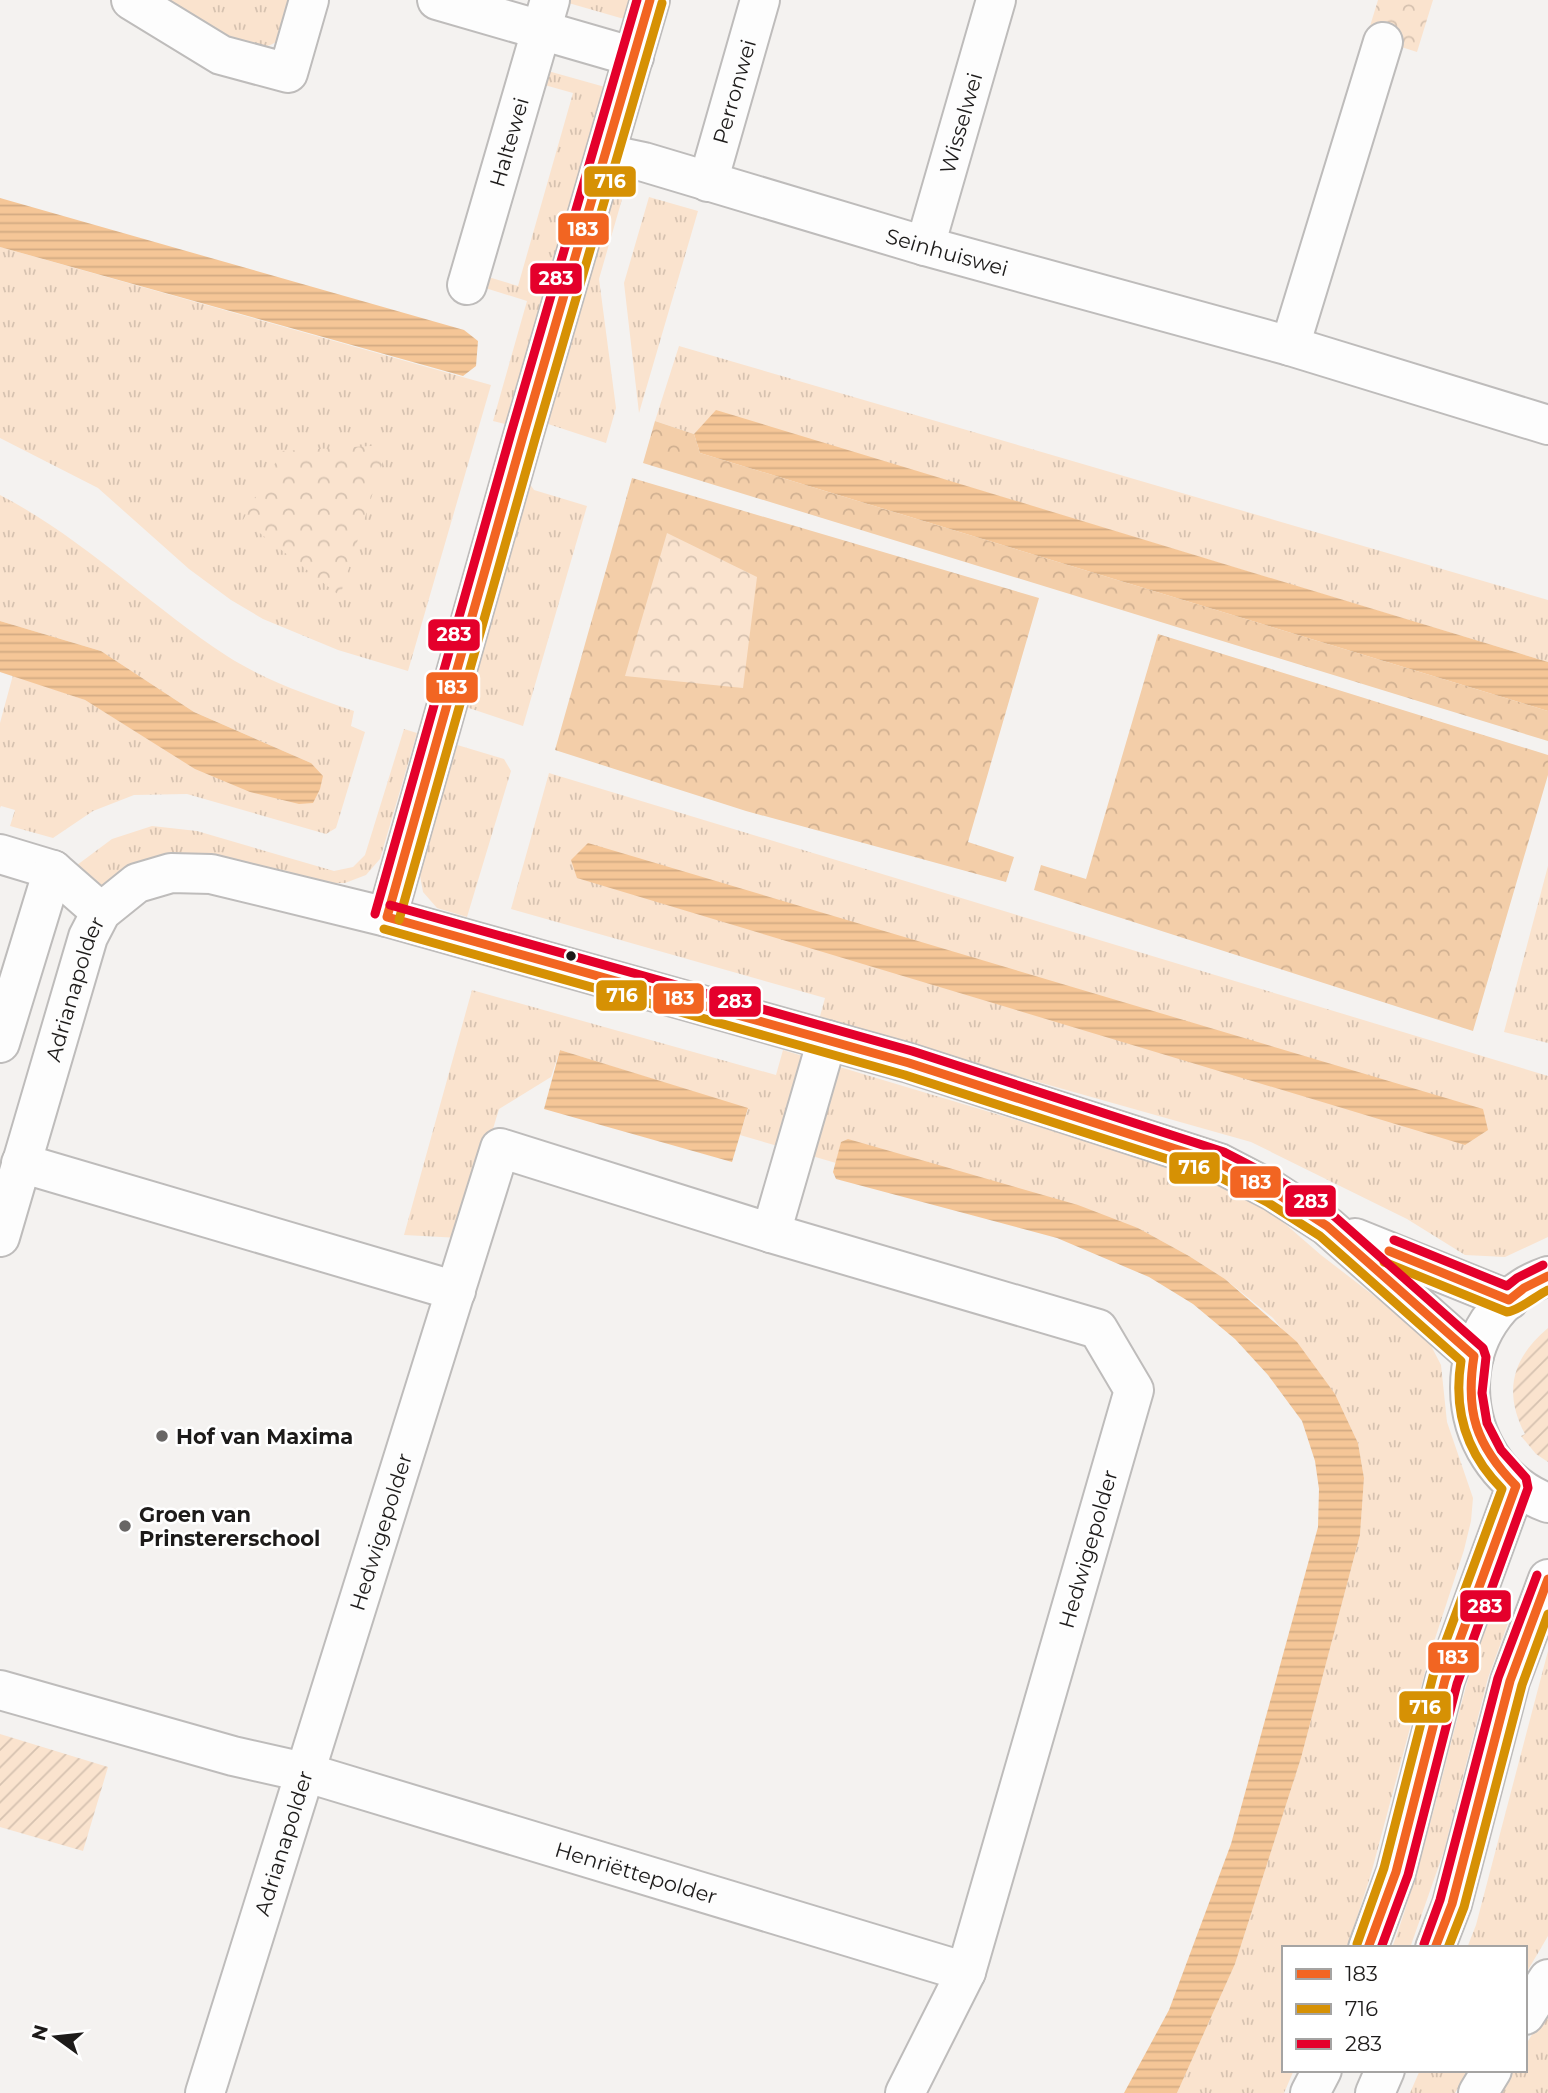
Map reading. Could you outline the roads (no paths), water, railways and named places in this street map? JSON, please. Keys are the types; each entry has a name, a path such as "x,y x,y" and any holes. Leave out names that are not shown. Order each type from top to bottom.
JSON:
{"street":[{"path":"131,0 221,55 288,73 309,0"},
{"path":"437,0 545,15 634,57"},
{"path":"387,917 650,0"},
{"name":"Perronwei","path":"708,182 760,0"},
{"name":"Wisselwei","path":"925,246 996,0"},
{"name":"Haltewei","path":"467,285 545,15"},
{"path":"1290,346 1383,41"},
{"name":"Seinhuiswei","path":"606,154 645,162 925,246 1290,346 1548,425"},
{"path":"0,854 52,870 100,912"},
{"path":"0,1043 52,870"},
{"name":"Adrianapolder","path":"0,1237 88,937 100,912 137,883 171,873 211,874 387,917 909,1063 1219,1163 1273,1191 1327,1226"},
{"path":"771,1233 827,1040"},
{"name":"Hedwigepolder","path":"304,1772 500,1148 771,1233 1098,1329 1134,1390 966,1972 905,2093"},
{"path":"21,1163 456,1291"},
{"path":"1327,1226 1509,1300"},
{"path":"1327,1226 1474,1356"},
{"path":"1369,1946 1396,1872 1445,1679 1532,1494 1488,1455 1478,1437 1469,1397 1474,1356 1482,1335 1494,1316 1524,1288 1548,1276"},
{"path":"1436,1946 1452,1904 1510,1681 1548,1579"},
{"name":"Adrianapolder","path":"0,1690 233,1756 304,1772 205,2093"},
{"name":"Henriëttepolder","path":"304,1772 966,1972"},
{"path":"1527,2012 1548,1979"},
{"path":"1310,2093 1321,2072"},
{"path":"1375,2093 1384,2072"},
{"path":"1478,2093 1491,2072"}],"place":[{"name":"Hof van Maxima","path":"162,1436"},
{"name":"Groen van Prinstererschool","path":"125,1526"}]}
